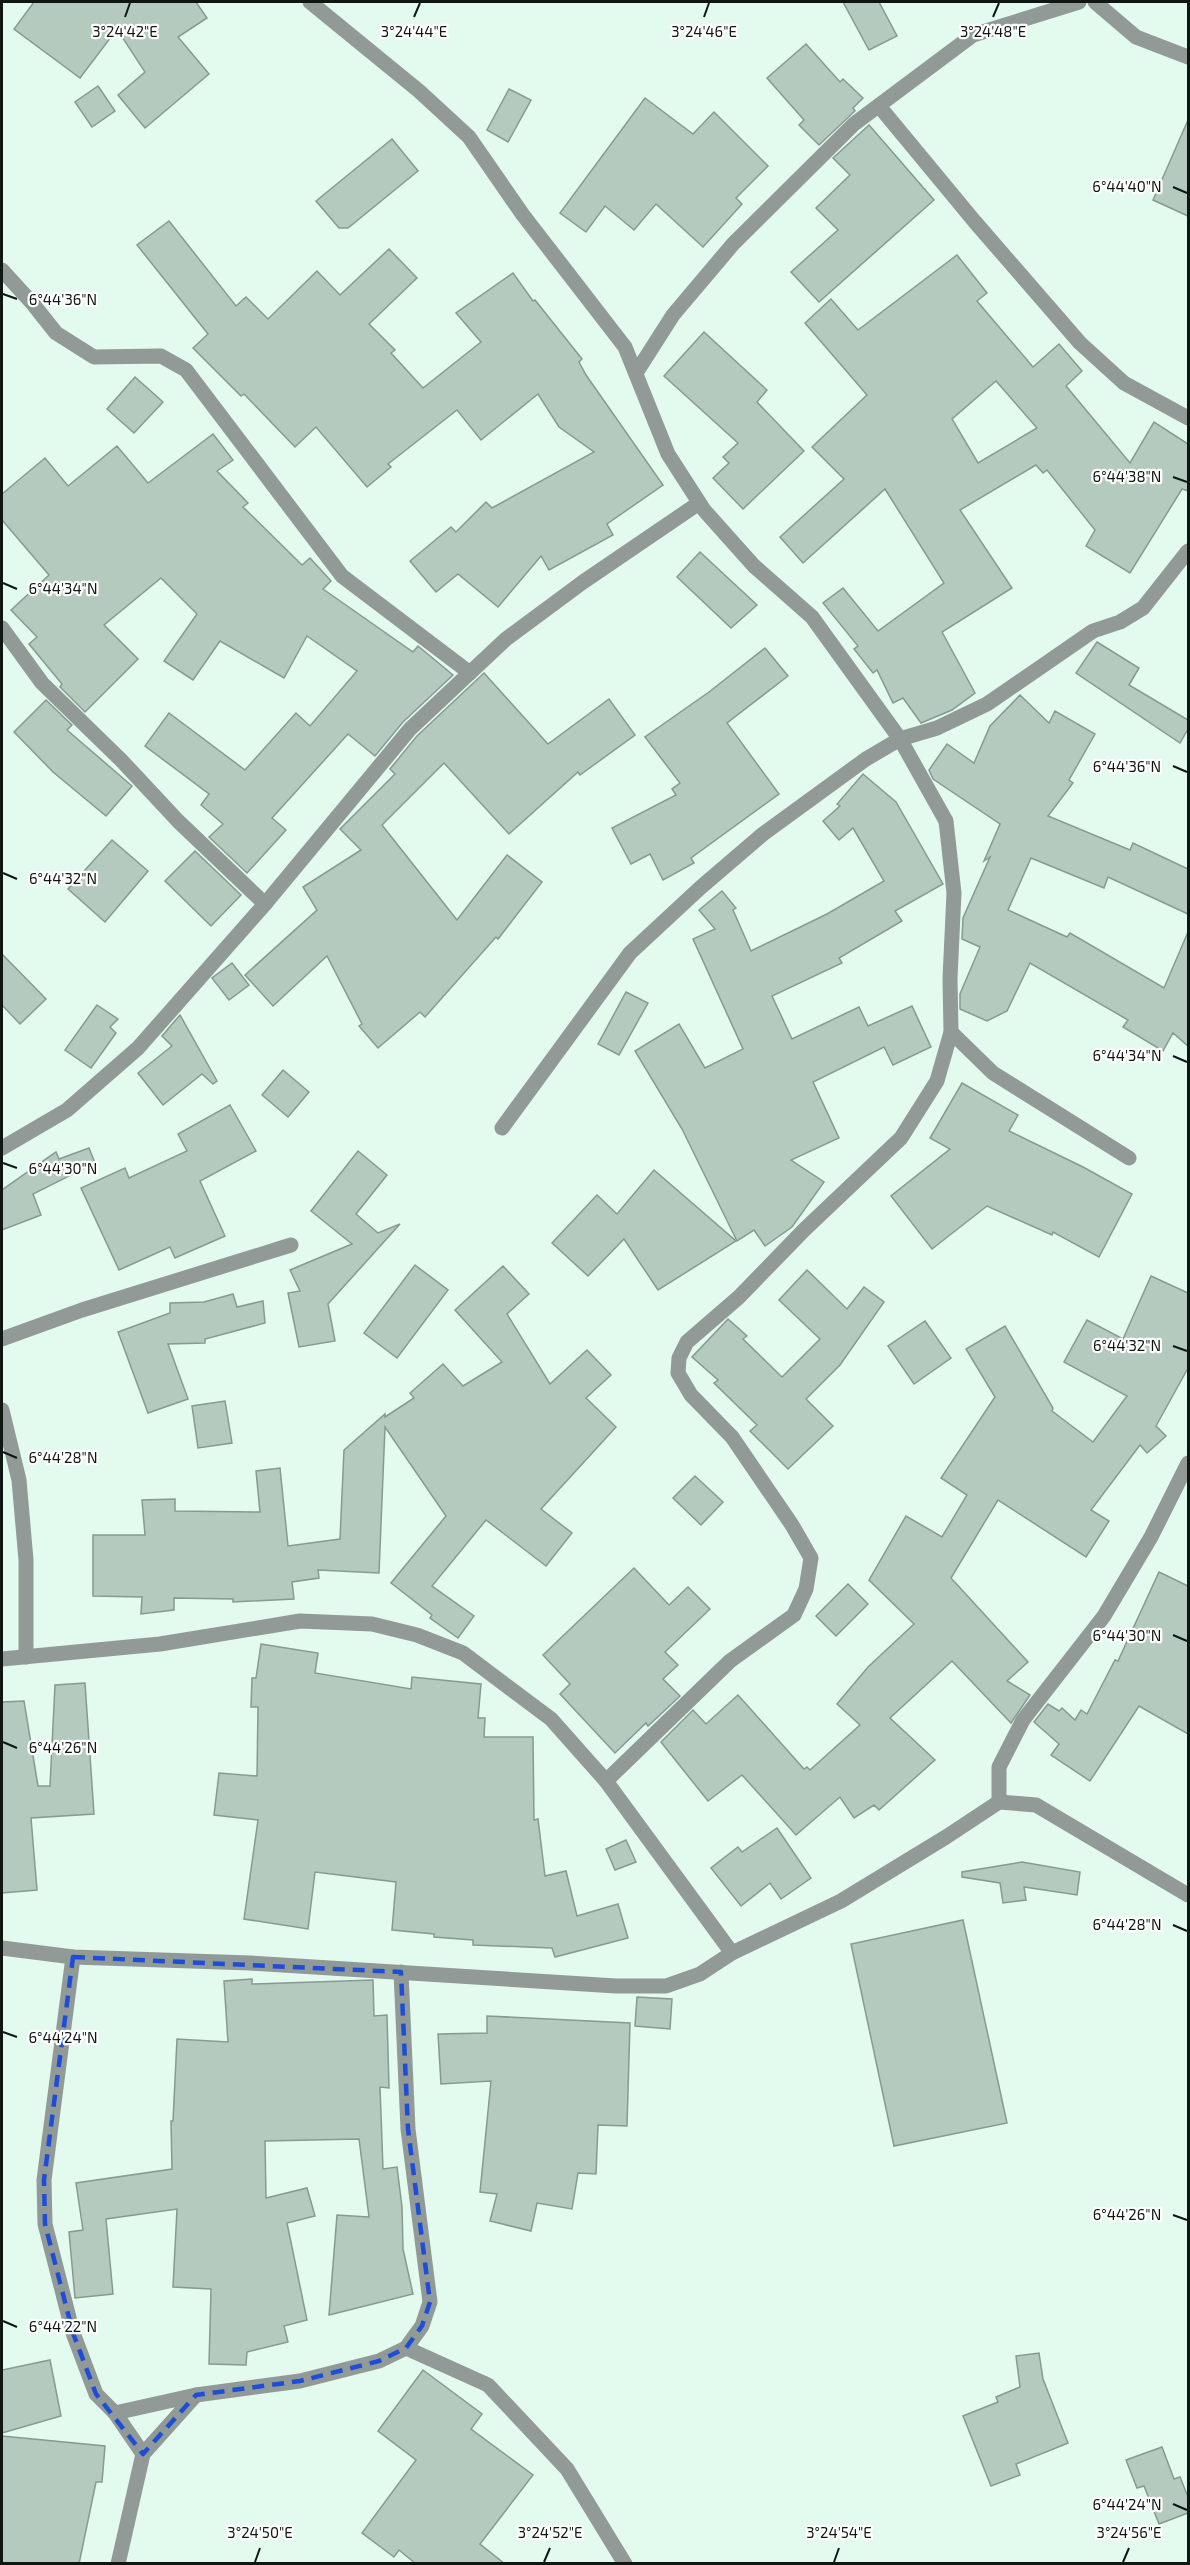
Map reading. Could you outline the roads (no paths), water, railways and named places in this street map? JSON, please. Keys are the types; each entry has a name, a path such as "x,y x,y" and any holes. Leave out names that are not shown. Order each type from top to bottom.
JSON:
{"street":[{"path":"310,2 418,91 469,137 523,215 625,347 668,454 699,503 754,566 812,616 900,739 946,821 954,893 950,978 951,1032 937,1081 900,1138 804,1230 739,1297 687,1342 679,1358 678,1373 691,1395 732,1437 792,1525 811,1558 806,1589 794,1615 730,1661 606,1781"},
{"path":"636,373 673,315 733,244 854,124 973,34 1079,2"},
{"path":"1095,2 1136,37 1188,57"},
{"path":"879,106 975,222 1080,343 1124,383 1188,418"},
{"path":"2,270 56,333 94,357 161,356 186,370 342,576 470,673"},
{"path":"2,1148 67,1110 138,1048 265,904 410,729 470,673 515,632 583,582 699,503"},
{"path":"502,1128 630,953 763,834 866,759 900,739 937,728 987,704 1093,631 1120,622 1136,613 1143,608 1188,551"},
{"path":"2,628 42,683 121,760 178,821 265,904"},
{"path":"951,1032 993,1073 1129,1158"},
{"path":"2,1339 82,1310 291,1245"},
{"path":"2,1410 19,1480 26,1560 26,1657"},
{"path":"999,1802 999,1767 1023,1720 1104,1616 1151,1537 1188,1463"},
{"path":"2,1659 160,1644 300,1621 372,1624 417,1635 463,1653 551,1719 606,1781 732,1953"},
{"path":"2,1948 73,1957 250,1963 616,1986 666,1986 700,1974 732,1953 841,1901 946,1838 999,1802 1036,1805 1188,1895"},
{"path":"73,1957 44,2180 45,2224 74,2333 96,2394 115,2413 143,2454"},
{"path":"115,2413 196,2395 300,2381 379,2361 406,2348 422,2326 430,2302 408,2129 401,1972"},
{"path":"406,2348 488,2385 567,2469 625,2564"},
{"path":"118,2564 143,2454 196,2395"}]}
